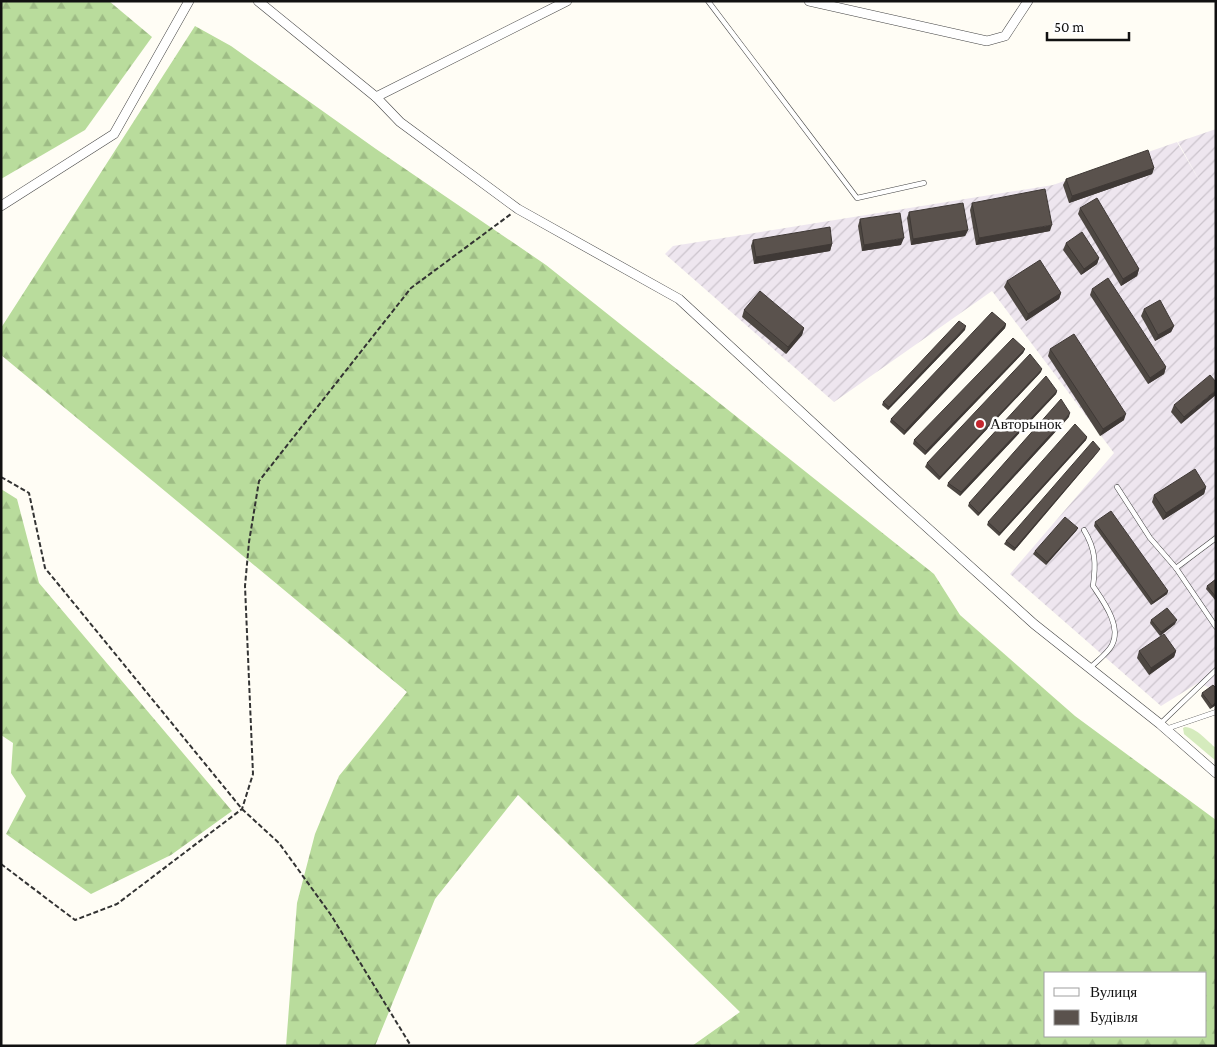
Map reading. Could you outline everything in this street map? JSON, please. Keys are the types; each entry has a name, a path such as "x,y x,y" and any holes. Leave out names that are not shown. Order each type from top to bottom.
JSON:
{"street":[{"path":"1,206 114,134 189,1"},
{"path":"258,1 376,98 400,122 518,209 678,299 1027,618 1163,726 1216,773"},
{"path":"376,98 567,1"},
{"path":"809,1 987,41 1005,36 1028,1"}],"lane":[{"path":"708,1 857,198 924,182"},
{"path":"1117,488 1150,538 1176,568 1216,627"},
{"path":"1084,530 1090,539 1096,564 1093,586 1110,612 1115,635 1112,646 1090,668"},
{"path":"1176,568 1216,538"},
{"path":"1163,726 1216,670"},
{"path":"1163,726 1216,712"}],"path":[{"path":"1,864 75,920 117,904 242,809 253,774 245,586 249,542 259,480 411,288 518,209"},
{"path":"1,477 29,493 45,568 242,809 279,843 331,915 411,1046"}],"shaded area":[{"path":"1216,129 1216,690 1198,683 1161,706 1010,574 1114,453 992,291 834,402 665,254 673,246 1053,185 1177,142 1203,187 1178,142"}],"green space":[{"path":"1,1 109,1 152,37 85,130 1,179"},
{"path":"195,26 231,46 376,149 546,265 934,574 960,615 1075,716 1216,820 1216,1046 692,1046 740,1012 518,795 435,899 375,1046 286,1046 297,903 315,834 339,776 407,692 1,355 1,328"},
{"path":"1,489 17,499 39,583 232,811 171,855 91,894 6,834 26,796 11,773 13,743 1,735"},
{"path":"1183,728 1198,732 1216,748 1216,761 1184,734"}],"building":[{"path":"1148,150 1154,168 1072,196 1066,179"},
{"path":"1045,189 1052,225 979,238 972,203"},
{"path":"1097,198 1139,269 1123,279 1080,208"},
{"path":"963,203 968,230 913,239 909,212"},
{"path":"900,213 904,238 864,245 860,219"},
{"path":"830,227 832,244 756,257 753,240"},
{"path":"1082,232 1099,258 1084,269 1066,243"},
{"path":"1040,260 1061,293 1028,314 1007,281"},
{"path":"1108,278 1166,367 1150,378 1092,289"},
{"path":"760,291 804,328 788,347 744,310"},
{"path":"1160,300 1174,326 1158,335 1144,309"},
{"path":"992,312 1006,324 905,431 891,419"},
{"path":"959,321 966,326 889,407 883,402"},
{"path":"1074,334 1126,414 1103,429 1050,349"},
{"path":"1013,338 1025,349 926,451 914,440"},
{"path":"1030,354 1042,369 940,477 927,463"},
{"path":"1210,375 1216,382 1216,390 1184,417 1174,405"},
{"path":"1046,376 1057,391 961,492 948,483"},
{"path":"1061,399 1070,413 979,513 969,503"},
{"path":"1075,424 1087,437 1000,533 988,522"},
{"path":"1093,441 1100,449 1015,548 1006,541"},
{"path":"1195,469 1206,487 1166,513 1154,495"},
{"path":"1111,511 1168,591 1153,602 1095,522"},
{"path":"1065,517 1078,528 1047,562 1035,551"},
{"path":"1216,579 1216,597 1207,586"},
{"path":"1167,608 1177,620 1161,632 1151,620"},
{"path":"1164,634 1176,651 1151,668 1139,651"},
{"path":"1213,685 1216,688 1216,702 1212,706 1202,693"}],"place":[{"name":"Авторынок","path":"980,424"}]}
